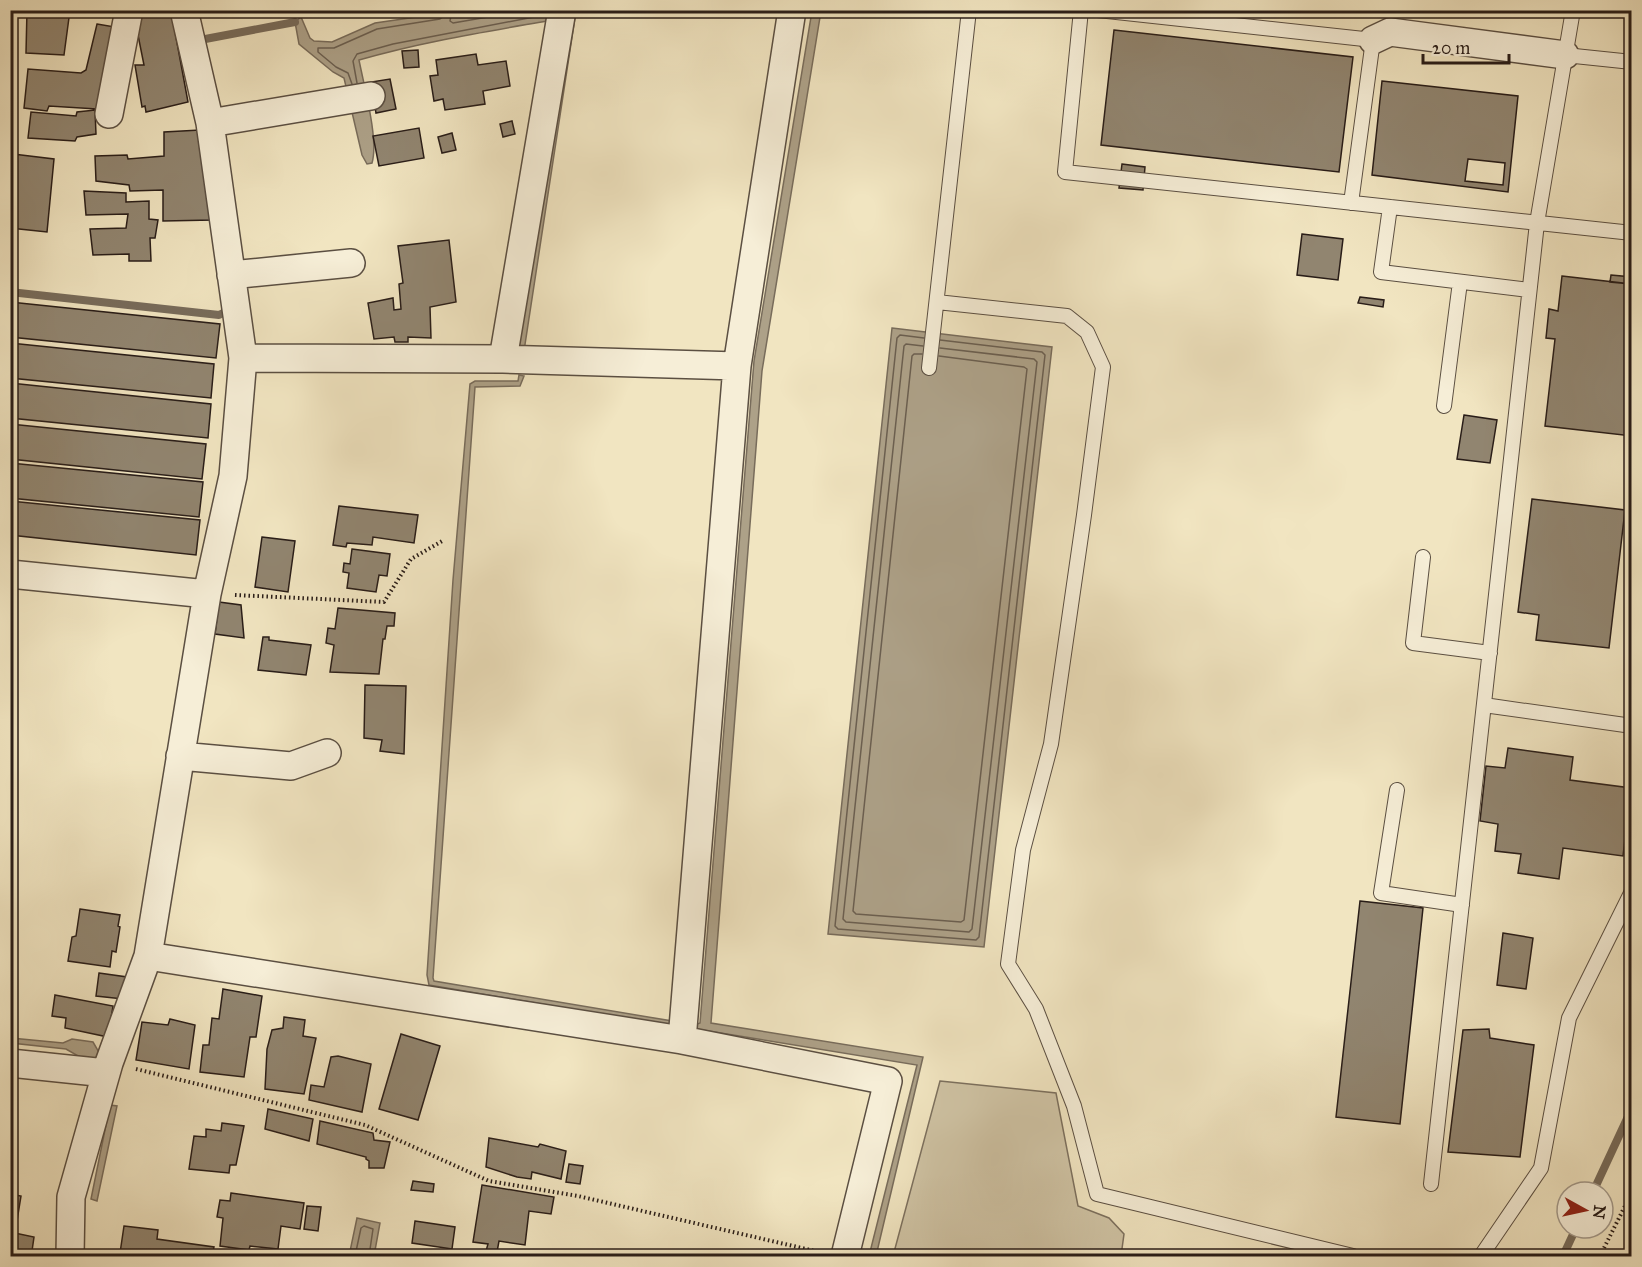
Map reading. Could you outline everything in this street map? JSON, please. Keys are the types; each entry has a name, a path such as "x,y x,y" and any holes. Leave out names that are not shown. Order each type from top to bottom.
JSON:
{"street":[{"path":"109,114 129,10"},
{"path":"70,1257 71,1197 107,1068 148,956 207,594 233,476 243,358 210,123 184,10"},
{"path":"503,359 562,10"},
{"path":"682,1040 736,366 792,10"},
{"path":"1373,40 1390,32 1565,55"},
{"path":"210,123 371,96"},
{"path":"231,275 351,263"},
{"path":"243,358 503,359 736,366"},
{"path":"10,574 207,594"},
{"path":"180,756 291,766 327,753"},
{"path":"148,956 682,1040 888,1081 836,1255"},
{"path":"10,1063 107,1068"}],"lane":[{"path":"929,369 969,10"},
{"path":"1081,10 1065,172 1632,233"},
{"path":"1098,10 1373,40 1351,203"},
{"path":"1431,1185 1537,223 1573,10"},
{"path":"1565,55 1632,62"},
{"path":"1390,207 1381,272 1529,290"},
{"path":"1444,406 1460,282"},
{"path":"937,302 1067,316 1087,332 1103,367 1050,744 1023,850 1008,964 1036,1009 1074,1106 1097,1194 1353,1257"},
{"path":"1423,557 1413,643 1490,653"},
{"path":"1484,705 1632,726"},
{"path":"1396,790 1381,893 1462,905"},
{"path":"1481,1257 1541,1168 1569,1018 1632,891"}],"path":[{"path":"207,594 384,603 411,559 444,540"},
{"path":"107,1068 365,1125 489,1181 578,1196 836,1255"},
{"path":"1599,1257 1632,1192"}],"shaded area":[{"path":"940,1081 1056,1093 1078,1206 1109,1218 1124,1234 1121,1256 893,1256"}],"water":[{"path":"458,11 548,11 547,21 476,33 359,60 374,141 372,163 367,164 362,155 344,78 333,72 299,44 295,22 301,17 310,38 314,41 332,42 375,23"},
{"path":"570,11 576,11 524,351 518,350"},
{"path":"812,11 821,11 762,371 711,1023 923,1057 876,1256 869,1256 917,1065 696,1029 697,1024 700,1023 754,361"},
{"path":"892,328 1052,347 984,947 828,934"},
{"path":"519,375 524,376 520,386 475,387 433,978 434,981 672,1021 672,1026 429,985 427,975 453,580 470,384 475,381 518,381"},
{"path":"11,1038 63,1043 72,1039 93,1042 100,1054 95,1058 85,1060 66,1049 11,1043"},
{"path":"110,1105 117,1106 97,1201 91,1199"},
{"path":"357,1218 380,1223 374,1256 349,1256"}],"building":[{"path":"27,10 70,10 64,55 26,53"},
{"path":"76,10 100,10 100,17 76,17"},
{"path":"171,10 188,102 146,112 145,106 142,107 135,65 144,65 134,15"},
{"path":"97,24 115,27 97,109 49,106 47,111 24,108 28,69 81,73 86,70"},
{"path":"1114,30 1353,57 1339,172 1101,145"},
{"path":"418,50 419,67 404,68 402,51"},
{"path":"476,54 478,65 506,61 510,86 483,91 485,104 445,110 443,99 434,101 430,76 438,75 436,60"},
{"path":"390,79 396,109 376,113 371,82"},
{"path":"1382,81 1518,96 1508,192 1372,175","holes":["1468,159 1505,163 1503,185 1465,181"]},
{"path":"95,110 96,134 77,137 75,141 28,138 31,112 76,116 77,112"},
{"path":"512,121 515,134 503,137 500,124"},
{"path":"419,128 424,158 379,166 373,136"},
{"path":"200,130 204,147 204,181 212,183 213,220 163,221 163,190 130,191 129,185 96,181 95,156 127,155 128,159 164,156 164,132"},
{"path":"452,133 456,150 442,153 438,137"},
{"path":"13,154 54,159 47,232 10,228 10,177"},
{"path":"1122,164 1145,167 1143,190 1119,188"},
{"path":"84,191 126,193 126,202 149,201 149,219 158,220 155,238 150,238 151,261 129,261 129,254 93,255 90,229 126,228 128,214 86,215"},
{"path":"1302,234 1343,239 1338,280 1297,275"},
{"path":"449,240 456,302 430,307 431,338 408,337 408,342 395,342 394,337 374,339 368,303 393,298 394,310 401,309 399,284 403,283 398,246"},
{"path":"1611,275 1632,277 1632,300 1629,300 1631,284 1610,282"},
{"path":"1562,276 1631,284 1629,300 1632,300 1632,436 1545,426 1555,339 1546,338 1549,309 1558,311"},
{"path":"1360,297 1384,300 1383,307 1358,303"},
{"path":"10,302 220,324 216,358 10,337"},
{"path":"10,343 214,364 211,398 10,378"},
{"path":"10,383 211,404 208,438 10,418"},
{"path":"1464,415 1497,420 1490,463 1457,459"},
{"path":"10,424 206,444 202,479 10,459"},
{"path":"10,463 203,482 199,517 10,498"},
{"path":"1532,499 1625,510 1609,648 1536,640 1539,615 1518,612"},
{"path":"10,501 200,520 196,555 10,535"},
{"path":"339,506 418,515 414,543 373,537 372,545 347,543 346,547 333,545"},
{"path":"262,537 295,541 288,592 255,587"},
{"path":"352,549 390,554 387,576 379,575 376,592 347,588 349,573 343,572 344,563 350,564"},
{"path":"219,602 241,605 244,638 215,634"},
{"path":"338,608 395,613 394,626 387,626 385,639 383,639 379,674 330,672 334,645 326,643 328,628 335,629"},
{"path":"263,637 269,637 269,640 311,645 306,675 258,670"},
{"path":"365,685 406,686 404,754 380,751 382,740 364,738"},
{"path":"1508,748 1573,757 1570,780 1631,788 1623,856 1563,848 1559,879 1518,873 1521,854 1495,851 1498,824 1480,821 1486,766 1505,768"},
{"path":"1360,901 1423,908 1400,1124 1336,1117"},
{"path":"80,909 120,915 116,952 112,951 110,967 68,961 72,937 76,936"},
{"path":"1503,933 1533,938 1526,989 1497,985"},
{"path":"99,973 127,977 123,999 96,996"},
{"path":"223,989 262,996 256,1037 250,1037 244,1077 200,1072 203,1045 209,1045 212,1018 219,1019"},
{"path":"55,995 113,1006 108,1037 65,1028 66,1018 52,1016"},
{"path":"284,1017 305,1020 303,1036 316,1038 304,1094 265,1089 267,1049 272,1030 283,1028"},
{"path":"170,1019 195,1025 189,1069 136,1060 142,1022 168,1025"},
{"path":"1489,1029 1490,1038 1534,1045 1520,1157 1448,1152 1463,1030"},
{"path":"401,1034 440,1046 418,1120 379,1109"},
{"path":"338,1056 371,1064 362,1112 309,1100 311,1085 324,1087 331,1057"},
{"path":"268,1109 313,1119 309,1141 265,1129"},
{"path":"320,1121 373,1133 374,1140 390,1142 384,1168 369,1168 369,1161 366,1157 317,1144"},
{"path":"222,1123 244,1126 236,1165 230,1165 229,1173 189,1169 194,1136 206,1137 206,1129 221,1131"},
{"path":"489,1138 538,1147 540,1144 566,1151 561,1179 532,1172 531,1179 517,1177 486,1167"},
{"path":"569,1164 583,1166 580,1184 566,1182"},
{"path":"413,1181 434,1184 433,1192 411,1190"},
{"path":"482,1185 554,1197 551,1214 529,1211 525,1245 499,1241 497,1252 486,1251 488,1244 473,1242"},
{"path":"231,1193 304,1203 300,1229 281,1226 278,1249 250,1246 249,1250 220,1246 223,1218 217,1217 220,1200 230,1201"},
{"path":"10,1194 21,1196 16,1227 10,1226"},
{"path":"307,1206 321,1207 318,1231 304,1229"},
{"path":"415,1221 455,1227 452,1249 412,1243"},
{"path":"124,1226 158,1230 157,1239 214,1247 212,1256 144,1256 120,1253"},
{"path":"10,1232 34,1237 32,1251 47,1253 47,1256 10,1256"}],"waterway":[{"path":"200,40 295,22"},
{"path":"10,292 219,315 223,313"},
{"path":"1599,1180 1632,1108"},
{"path":"1563,1256 1570,1240"}]}
